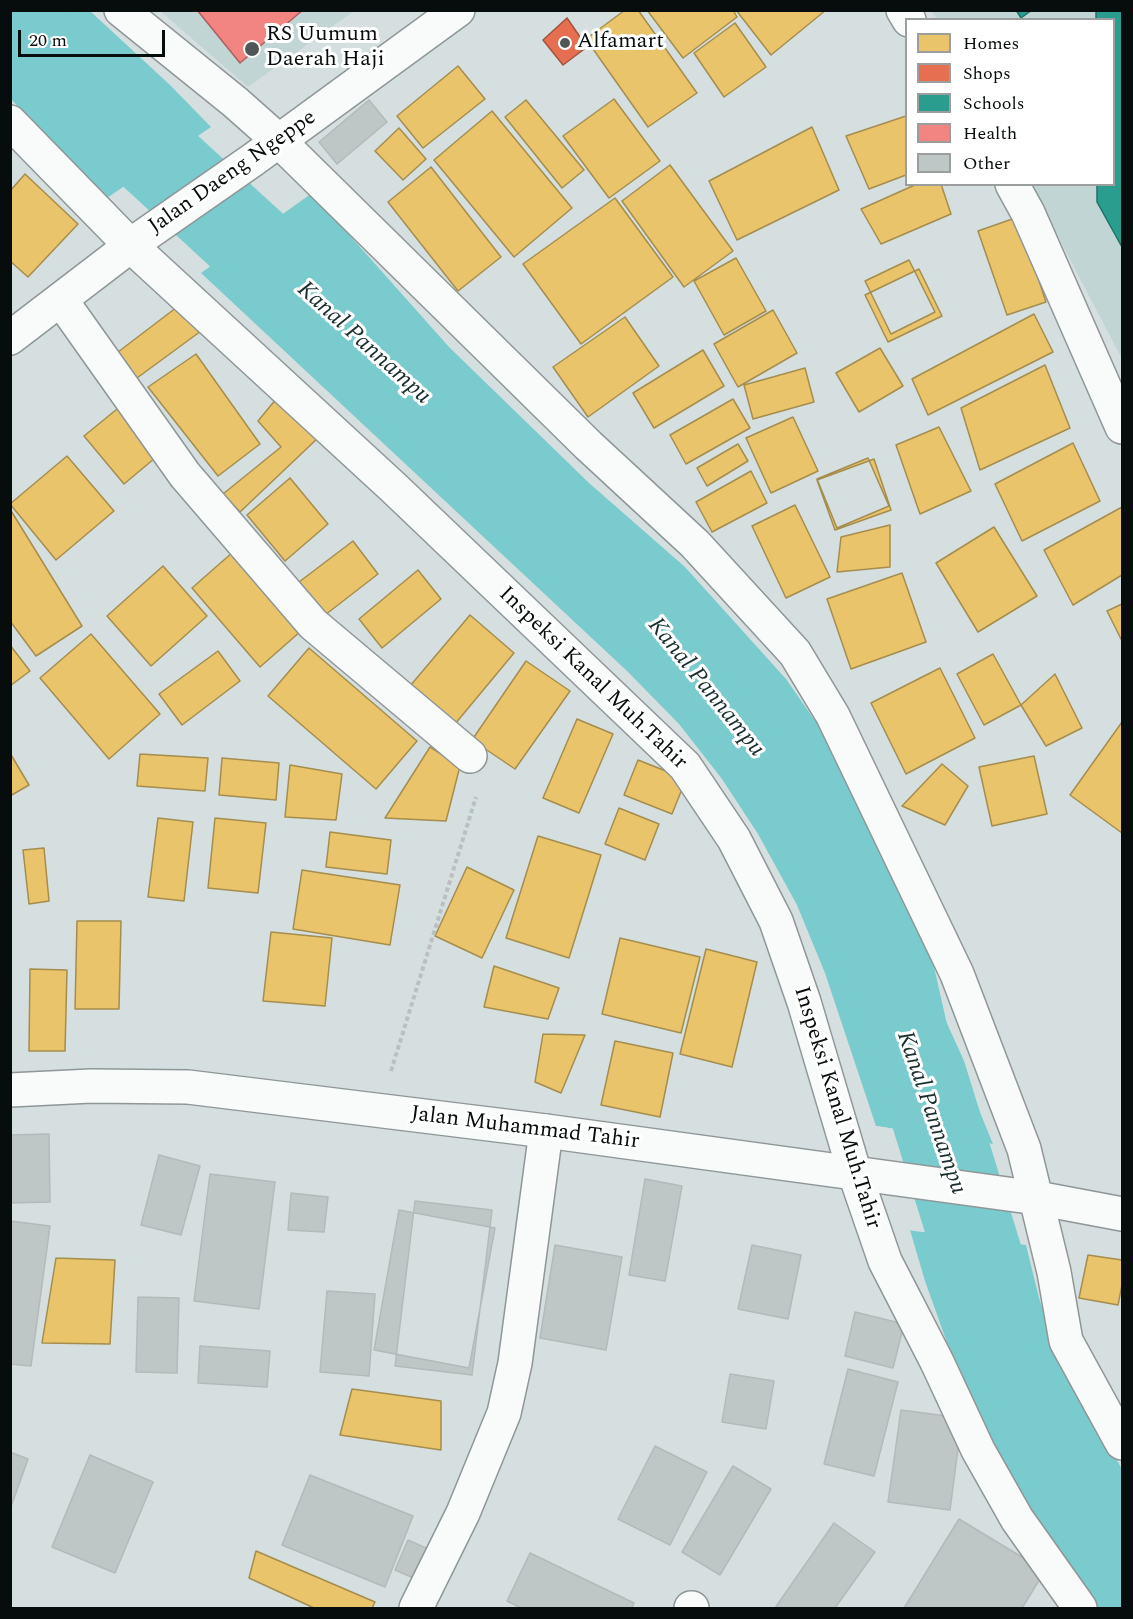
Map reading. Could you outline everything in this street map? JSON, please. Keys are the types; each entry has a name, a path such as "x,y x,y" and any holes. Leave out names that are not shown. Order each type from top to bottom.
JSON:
{"street":[{"path":"121,10 235,102 267,150 695,544 795,653 833,716 957,974 1024,1149 1054,1272 1066,1341 1122,1443"},
{"name":"Jalan Daeng Ngeppe","path":"10,338 136,242 267,150 458,10"},
{"name":"Inspeksi Kanal Muh.Tahir","path":"10,122 685,766 734,839 776,921 804,1002 855,1174 885,1261 937,1362 978,1450 1017,1520 1080,1608"},
{"path":"1013,186 1028,213 1122,427"},
{"path":"61,300 185,475 313,624 470,756"},
{"name":"Jalan Muhammad Tahir","path":"10,1090 91,1086 188,1087 546,1131 1037,1198 1122,1214"},
{"path":"416,1608 463,1513 504,1413 515,1363 546,1131"}],"path":[{"path":"378,1110 482,778 481,768 470,756"}],"shaded area":[{"name":"RS Uumum Daerah Haji","path":"160,11 354,11 248,87"},
{"path":"931,11 1122,11 1122,359 1032,186 1115,186 1115,18 936,18"}],"water":[{"path":"10,11 90,11 170,85 211,127 104,200 11,99"},
{"path":"312,193 449,347 589,483 685,567 786,679 827,738 921,935 934,967 951,1042 993,1144 876,1126 825,973 797,905 758,834 722,779 679,724 627,671 201,273"},
{"path":"910,1230 1026,1245 1039,1298 1059,1359 1122,1478 1122,1608 1093,1608 1034,1524 960,1379 925,1281"}],"pier":[{"path":"873,1126 996,1145 993,1147 876,1129"},
{"path":"910,1227 1026,1242 1029,1245 907,1230"}],"building: Homes":[{"path":"625,10 638,10 697,93 648,127 586,39"},
{"path":"647,10 733,10 737,17 683,58"},
{"path":"736,10 826,10 771,55"},
{"path":"735,23 766,67 724,97 694,53"},
{"path":"458,66 485,99 423,148 397,116"},
{"path":"614,99 660,161 609,198 563,136"},
{"path":"526,100 584,170 562,188 505,117"},
{"path":"492,111 572,208 514,257 434,160"},
{"path":"905,116 905,175 869,189 846,136"},
{"path":"812,127 839,190 737,240 709,181"},
{"path":"399,128 426,159 403,180 375,151"},
{"path":"670,165 733,251 684,287 622,201"},
{"path":"431,167 501,257 458,291 388,202"},
{"path":"25,174 78,224 28,277 10,261 10,191"},
{"path":"913,186 942,186 951,214 881,244 861,209"},
{"path":"615,198 673,277 581,344 523,264"},
{"path":"1018,217 1046,302 1007,315 978,231"},
{"path":"736,258 766,311 724,335 694,281"},
{"path":"909,260 935,312 891,334 865,281"},
{"path":"919,269 942,316 888,342 865,295"},
{"path":"181,304 201,331 137,378 118,352"},
{"path":"773,310 797,353 738,387 714,344"},
{"path":"1034,314 1053,352 928,415 912,379"},
{"path":"625,317 659,366 588,417 553,367"},
{"path":"880,348 903,386 859,412 836,373"},
{"path":"703,350 724,386 654,428 633,393"},
{"path":"196,354 260,444 218,476 148,387"},
{"path":"1045,365 1070,428 980,470 961,408"},
{"path":"805,368 814,402 753,419 744,385"},
{"path":"277,398 319,437 240,512 223,494 281,447 258,421"},
{"path":"733,399 750,428 686,464 670,435"},
{"path":"122,405 161,453 124,484 84,436"},
{"path":"793,417 818,471 771,493 746,438"},
{"path":"939,427 971,491 920,514 896,445"},
{"path":"1073,443 1100,501 1022,541 995,484"},
{"path":"738,444 748,461 707,486 697,468"},
{"path":"67,456 114,511 56,560 10,504"},
{"path":"868,458 889,506 837,528 817,479"},
{"path":"874,459 891,510 835,530 817,480"},
{"path":"751,471 767,503 712,532 696,502"},
{"path":"290,478 328,524 285,561 247,515"},
{"path":"795,505 830,577 786,598 752,526"},
{"path":"1122,507 1122,575 1073,605 1044,550"},
{"path":"10,509 82,626 36,656 10,621"},
{"path":"890,525 890,567 837,572 841,537"},
{"path":"994,527 1037,596 978,632 936,563"},
{"path":"353,541 378,574 325,615 299,582"},
{"path":"233,552 301,631 260,667 192,588"},
{"path":"163,566 207,616 151,666 107,616"},
{"path":"418,570 441,599 382,648 359,619"},
{"path":"902,573 926,642 851,669 827,599"},
{"path":"1122,604 1122,641 1107,611"},
{"path":"470,615 514,653 455,724 410,686"},
{"path":"91,634 160,714 109,759 40,678"},
{"path":"10,645 30,671 10,686"},
{"path":"309,648 417,741 376,789 268,696"},
{"path":"218,651 240,681 182,725 159,694"},
{"path":"993,654 1021,705 984,725 957,674"},
{"path":"526,661 570,691 515,769 472,740"},
{"path":"940,668 975,738 906,774 871,703"},
{"path":"1055,674 1082,728 1046,746 1021,705"},
{"path":"577,719 613,734 579,813 543,798"},
{"path":"1122,722 1122,833 1070,795"},
{"path":"430,747 460,766 446,821 385,818"},
{"path":"10,753 29,785 10,796"},
{"path":"140,754 208,758 205,791 137,786"},
{"path":"1034,756 1047,814 992,826 979,767"},
{"path":"222,758 279,763 276,800 219,795"},
{"path":"638,760 686,779 672,814 624,795"},
{"path":"942,764 968,786 945,825 902,806"},
{"path":"290,765 342,774 336,820 285,817"},
{"path":"619,808 659,824 645,860 605,844"},
{"path":"158,818 193,822 184,901 148,897"},
{"path":"215,818 266,823 258,893 208,888"},
{"path":"330,832 391,840 387,874 326,867"},
{"path":"538,836 601,855 569,958 506,938"},
{"path":"44,848 49,901 29,904 23,850"},
{"path":"467,867 514,890 482,958 435,936"},
{"path":"302,870 400,885 390,945 293,929"},
{"path":"77,921 121,921 119,1009 75,1009"},
{"path":"271,932 332,938 325,1006 263,1001"},
{"path":"620,938 700,957 681,1033 602,1014"},
{"path":"706,949 757,962 732,1067 680,1054"},
{"path":"494,966 559,988 548,1019 484,1007"},
{"path":"30,969 67,970 65,1051 29,1051"},
{"path":"543,1034 585,1035 561,1093 535,1082"},
{"path":"615,1041 673,1053 660,1117 601,1105"},
{"path":"1088,1255 1122,1260 1122,1285 1118,1305 1079,1298"},
{"path":"56,1258 115,1260 110,1344 42,1343"},
{"path":"352,1389 441,1401 441,1450 340,1435"},
{"path":"256,1551 375,1602 372,1608 314,1608 249,1578"}],"building: Shops":[{"name":"Alfamart","path":"567,18 587,47 563,65 543,40"}],"building: Schools":[{"path":"1016,10 1032,10 1021,18"},
{"path":"1096,10 1122,10 1122,247 1097,202 1097,186 1115,186 1115,18 1096,18"}],"building: Health":[{"path":"197,10 303,10 240,63"}],"building: Other":[{"path":"369,100 387,122 337,164 319,142"},
{"path":"49,1134 50,1202 10,1203 10,1135"},
{"path":"159,1155 200,1166 181,1235 141,1225"},
{"path":"210,1174 275,1182 259,1309 194,1301"},
{"path":"645,1179 682,1186 665,1281 629,1275"},
{"path":"291,1193 328,1197 324,1232 288,1230"},
{"path":"415,1201 492,1210 472,1375 395,1366"},
{"path":"399,1210 495,1228 469,1368 374,1350"},
{"path":"10,1221 50,1226 31,1366 10,1364"},
{"path":"555,1245 622,1257 606,1350 540,1338"},
{"path":"752,1245 801,1255 788,1319 738,1309"},
{"path":"327,1291 375,1294 369,1376 320,1372"},
{"path":"138,1297 179,1298 177,1373 136,1372"},
{"path":"855,1312 904,1324 893,1368 845,1356"},
{"path":"200,1346 270,1351 267,1387 198,1383"},
{"path":"848,1369 898,1382 874,1476 824,1464"},
{"path":"730,1374 774,1381 766,1429 722,1422"},
{"path":"901,1410 962,1418 950,1510 888,1502"},
{"path":"655,1446 707,1472 670,1545 618,1519"},
{"path":"10,1452 28,1459 12,1504 10,1503"},
{"path":"90,1455 153,1482 115,1573 52,1547"},
{"path":"733,1466 771,1489 720,1575 682,1552"},
{"path":"310,1475 413,1516 385,1587 282,1545"},
{"path":"959,1519 1045,1571 1022,1608 904,1608"},
{"path":"834,1523 875,1552 835,1608 775,1608"},
{"path":"408,1540 437,1553 425,1583 395,1570"},
{"path":"530,1553 634,1603 632,1608 521,1608 507,1601"}],"waterway":[{"name":"Kanal Pannampu","path":"10,23 338,324"},
{"name":"Kanal Pannampu","path":"898,1022 923,1077 1008,1352 1095,1512 1122,1547"}],"place":[{"name":"Alfamart","path":"565,43"},
{"name":"RS Uumum Daerah Haji","path":"252,49"}]}
